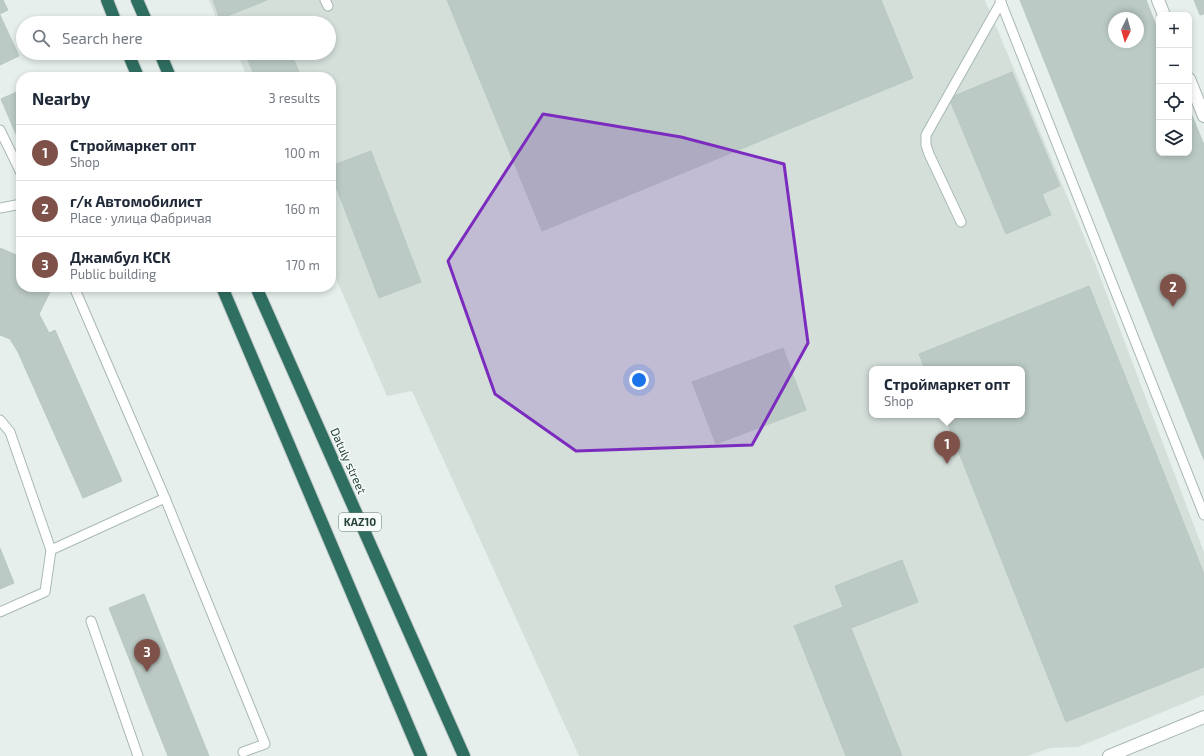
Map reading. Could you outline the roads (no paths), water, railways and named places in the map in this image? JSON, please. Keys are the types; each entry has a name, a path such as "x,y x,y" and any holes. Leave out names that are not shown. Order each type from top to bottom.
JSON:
{"highway":[{"path":"107,0 113,16"},
{"path":"137,0 144,16"},
{"path":"131,60 136,72"},
{"path":"163,60 168,72"},
{"name":"KAZ10","path":"224,292 421,756"},
{"name":"Datuly street","path":"258,292 464,756"}],"street":[{"path":"1158,0 1163,12"},
{"path":"1191,84 1204,116"},
{"path":"1109,756 1204,717"}],"lane":[{"path":"961,222 929,154 926,145 926,135 1001,1"},
{"path":"1001,1 1204,515"},
{"path":"0,130 16,163"},
{"path":"0,208 16,205"},
{"path":"76,292 165,498 265,744 243,752"},
{"path":"0,420 10,432 51,550 45,592 0,612"},
{"path":"51,550 165,498"},
{"path":"91,621 138,756"}],"place":[{"name":"г/к Автомобилист","path":"1173,307"},
{"name":"Строймаркет опт","path":"947,464"},
{"name":"Джамбул КСК","path":"147,672"}]}
